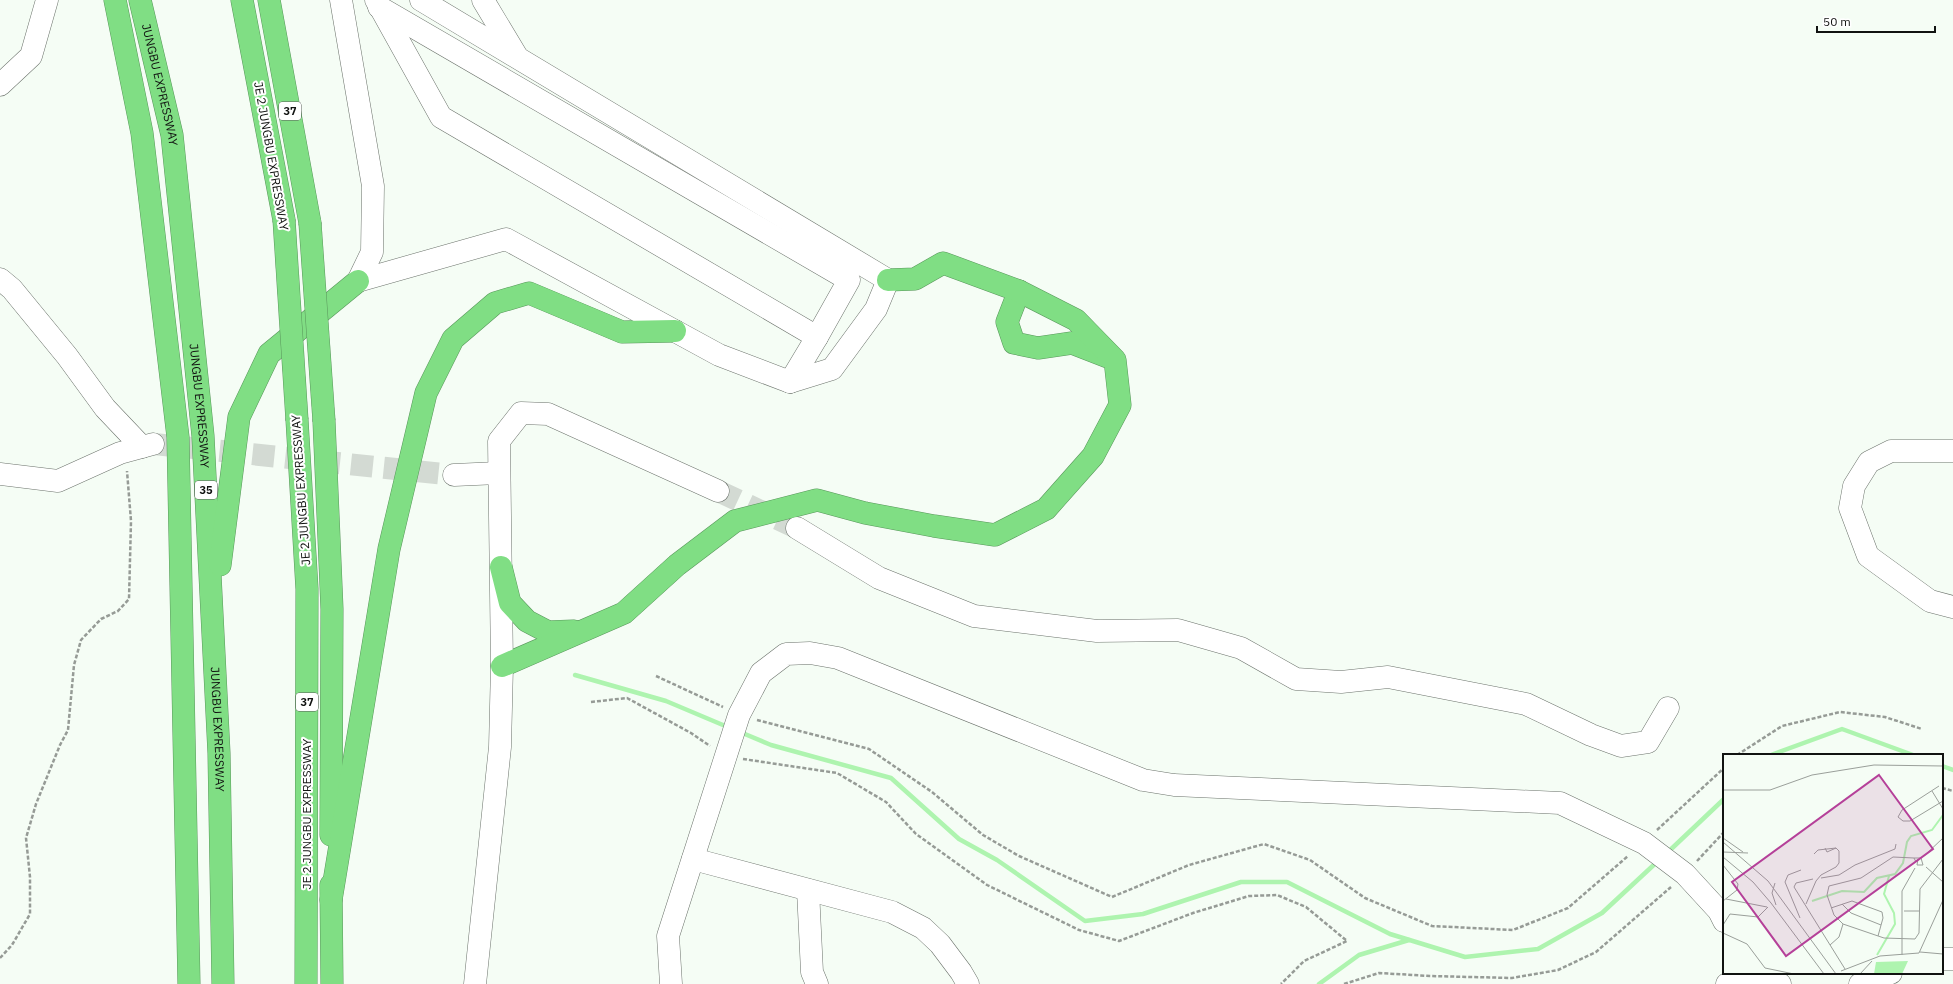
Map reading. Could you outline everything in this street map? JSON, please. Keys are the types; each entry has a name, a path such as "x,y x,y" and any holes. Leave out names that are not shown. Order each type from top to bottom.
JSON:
{"highway":[{"name":"JUNGBU EXPRESSWAY","path":"115,0 142,133 178,437 189,984"},
{"name":"JUNGBU EXPRESSWAY","path":"140,0 172,135 203,436 219,753 223,984"},
{"name":"JE 2 JUNGBU EXPRESSWAY","path":"242,0 284,220 307,589 306,984"},
{"name":"JE 2 JUNGBU EXPRESSWAY","path":"269,0 310,223 324,421 332,610 332,984"},
{"path":"502,666 624,613 677,565 735,521 817,500 896,518 995,534 1046,509 1093,456 1120,405 1115,360 1076,320 1019,291 943,263 915,279 888,280"},
{"path":"213,622 239,417 269,354 358,281"},
{"path":"1019,291 1007,322 1014,343 1038,348 1072,343 1115,360"},
{"path":"331,900 389,549 426,393 453,340 495,303 529,293 622,332 675,331"},
{"path":"501,567 510,603 527,621 548,632 583,630"}],"street":[{"path":"0,85 31,56 47,0"},
{"path":"341,0 373,186 372,252 358,281"},
{"path":"358,281 506,239 718,355 790,382 832,369 876,309 888,280 421,0"},
{"path":"483,0 516,56"},
{"path":"378,3 441,117 817,337"},
{"path":"378,3 849,280 790,382"},
{"path":"0,279 12,289 67,356 105,408 148,445 120,453 58,481 0,474"},
{"path":"474,984 500,747 502,666 498,473 499,440 521,413 548,414 718,491"},
{"path":"1953,451 1891,451 1869,462 1854,486 1850,508 1868,556 1930,601 1953,607"},
{"path":"454,475 498,473"},
{"path":"797,528 879,578 974,616 1096,631 1178,630 1241,648 1296,679 1341,682 1388,676 1526,704 1591,735 1621,746 1648,742 1668,708"},
{"path":"671,984 668,936 739,715 761,673 786,654 810,653 838,658 1143,780 1174,785 1560,803 1644,843 1685,874 1718,912 1723,920"},
{"path":"693,859 892,912 923,928 940,944 968,984"},
{"path":"808,890 812,972 817,984"},
{"path":"1726,984 1729,974"},
{"path":"1860,984 1888,974"},
{"path":"1726,984 1736,978 1750,975 1769,978"}],"path":[{"path":"0,958 12,944 30,914 30,877 26,838 36,804 60,745 68,730 74,665 81,640 101,619 118,611 129,599 131,521 127,468 120,453"},
{"path":"656,676 739,715 869,749 932,792 983,835 1019,856 1112,897 1189,865 1264,844 1310,860 1365,898 1432,926 1513,930 1568,908 1644,843 1723,769"},
{"path":"591,702 627,698 691,733 726,756 837,773 886,802 916,834 987,885 1079,930 1119,941 1194,913 1249,896 1277,895 1306,907 1347,941 1304,961 1281,984"},
{"path":"1739,754 1782,726 1840,712 1885,717 1922,729"},
{"path":"1943,788 1953,792"},
{"path":"1344,984 1379,973 1512,978 1558,970 1596,952 1685,874 1723,833"}],"waterway":[{"path":"575,675 666,701 730,728"},
{"path":"1774,754 1842,729 1910,754"},
{"path":"740,732 771,745 891,778 959,839 997,860 1085,921 1143,914 1241,882 1287,882 1390,934 1465,957 1538,949 1602,913 1658,861"},
{"path":"1943,766 1953,770"},
{"path":"1667,853 1723,800"},
{"path":"1319,984 1359,955 1409,940"}],"tunnel":[{"path":"154,444 454,475"},
{"path":"718,491 797,528"}]}
